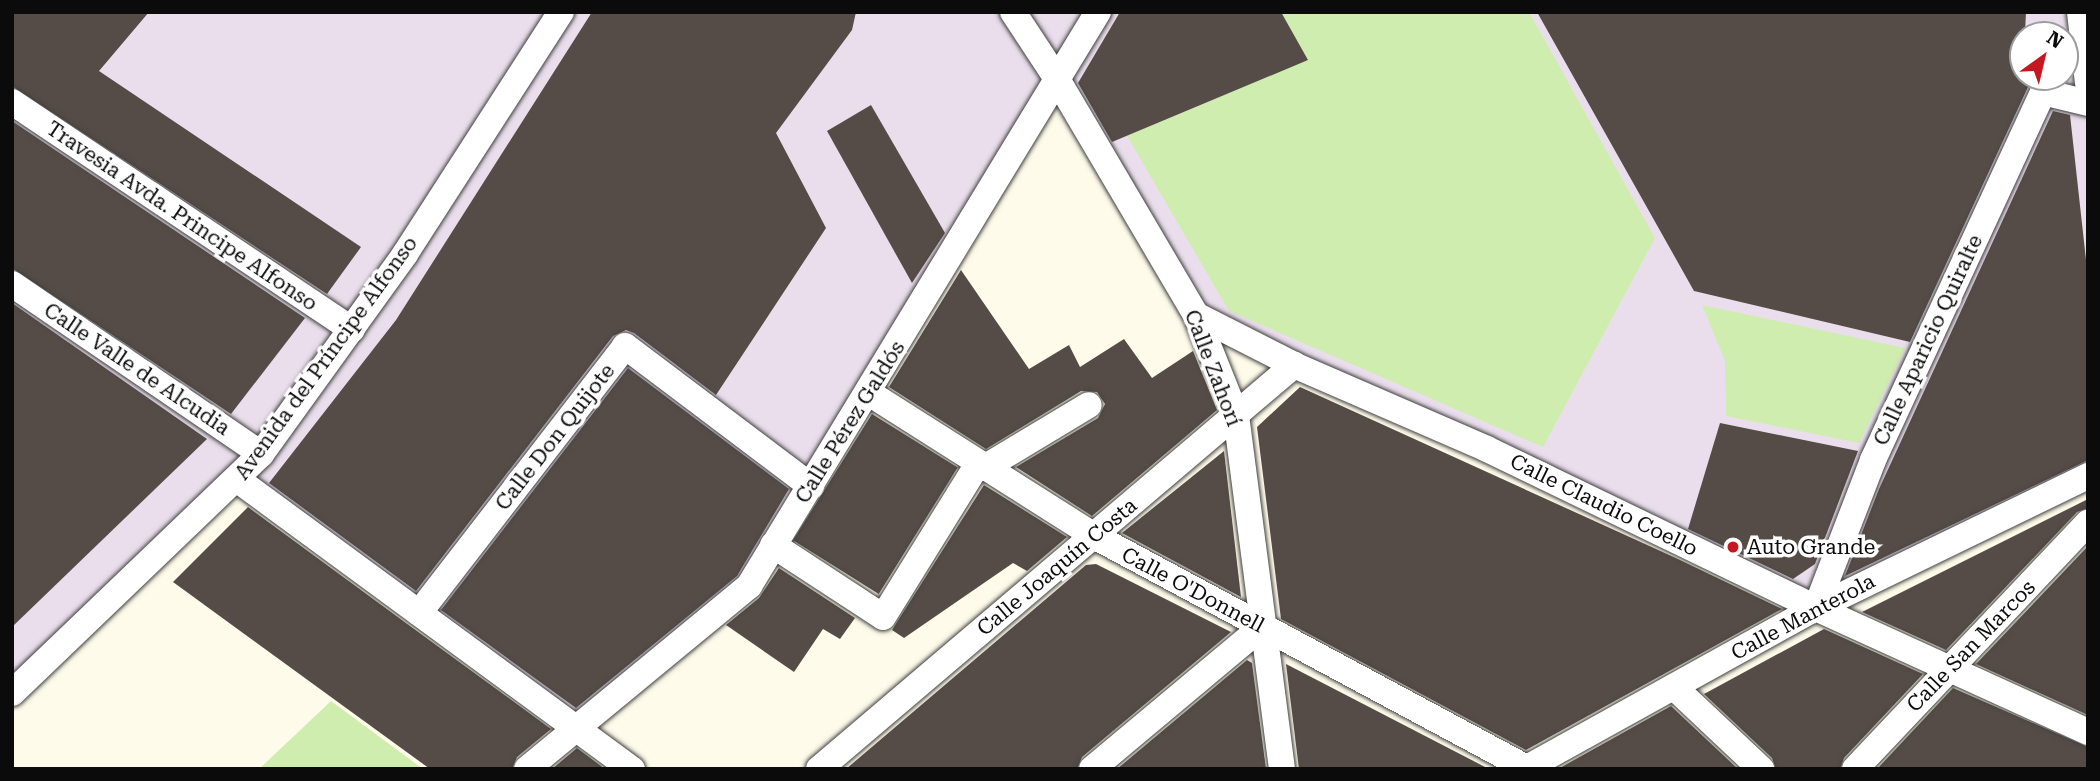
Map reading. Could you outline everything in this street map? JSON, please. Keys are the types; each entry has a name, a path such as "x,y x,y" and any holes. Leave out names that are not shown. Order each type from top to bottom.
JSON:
{"street":[{"name":"Avenida del Príncipe Alfonso","path":"12,693 238,480 261,454 352,330 561,12"},
{"name":"Calle Zahorí","path":"1013,12 1058,79 1196,315 1236,415 1282,769"},
{"name":"Calle Pérez Galdós","path":"527,769 748,586 869,393 1098,12"},
{"path":"2080,12 2088,83"},
{"name":"Calle Aparicio Quiralte","path":"1816,608 1873,460 2043,91"},
{"path":"2060,91 2088,103"},
{"name":"Travesia Avda. Principe Alfonso","path":"12,102 352,330"},
{"name":"Calle Valle de Alcudia","path":"12,284 261,454"},
{"name":"Calle Claudio Coello","path":"1196,315 1294,365 1487,449 1816,608 2088,732"},
{"name":"Calle Don Quijote","path":"419,613 625,346 811,486"},
{"name":"Calle Joaquín Costa","path":"819,769 1294,365"},
{"name":"Calle O'Donnell","path":"869,393 1094,536 1527,768"},
{"path":"773,545 883,617 981,466 1089,405"},
{"name":"Calle Manterola","path":"1527,768 1816,608 2088,476"},
{"path":"238,480 632,769"},
{"name":"Calle San Marcos","path":"1854,769 2088,523"},
{"path":"1091,769 1264,628"},
{"path":"1674,687 1761,769"}],"shaded area":[{"path":"12,12 2088,12 2088,476 1816,608 1196,315 1057,79 749,586 575,728 238,480 12,691"}],"green space":[{"path":"1281,12 1529,12 1655,238 1543,447 1229,311 1127,136 1307,60"},
{"path":"1702,305 1905,348 1859,443 1726,416 1725,361"},
{"path":"331,701 423,769 259,769"}],"building":[{"path":"12,12 149,12 99,71 361,247 327,294 12,86"},
{"path":"592,12 856,12 852,30 776,133 826,228 716,395 634,333 626,330 613,336 416,591 269,483 396,320"},
{"path":"1120,12 1281,12 1308,60 1112,142 1078,83"},
{"path":"1537,12 2026,12 2026,21 2009,21 2009,91 2026,91 1910,342 1694,291"},
{"path":"871,105 945,233 912,283 827,131"},
{"path":"2053,111 2070,115 2088,278 2088,460 1845,576 1879,489"},
{"path":"12,121 305,318 231,414 12,268"},
{"path":"961,270 1029,369 1069,345 1080,367 1124,339 1152,378 1193,351 1217,410 1092,516 1016,467 1098,418 1105,404 1097,392 1081,391 986,449 889,387"},
{"path":"12,303 207,439 12,627"},
{"path":"628,368 789,489 737,576 576,708 441,610"},
{"path":"1300,387 1782,609 1526,750 1281,619 1257,427"},
{"path":"872,414 958,468 879,594 793,540"},
{"path":"1720,423 1858,451 1815,564 1793,579 1688,529"},
{"path":"1224,451 1241,597 1122,533"},
{"path":"984,485 1067,537 1027,571 1013,563 904,638 892,630"},
{"path":"2088,499 2088,508 2077,512 1946,650 1862,612"},
{"path":"248,507 551,729 517,757 512,769 430,769 173,582"},
{"path":"2088,546 2088,715 1976,664"},
{"path":"1096,564 1231,632 1082,757 1077,769 846,769 1086,565"},
{"path":"779,568 855,618 840,639 823,629 794,672 726,625 759,598"},
{"path":"1824,629 1923,674 1844,758 1840,769 1776,769 1772,758 1704,694"},
{"path":"1247,660 1252,663 1266,769 1117,769"},
{"path":"1286,664 1489,769 1299,769"},
{"path":"1953,688 2088,747 2088,769 1877,769"},
{"path":"1671,706 1738,769 1558,769"},
{"path":"577,748 605,769 552,769"}],"place":[{"name":"Auto Grande","path":"1733,547"}]}
